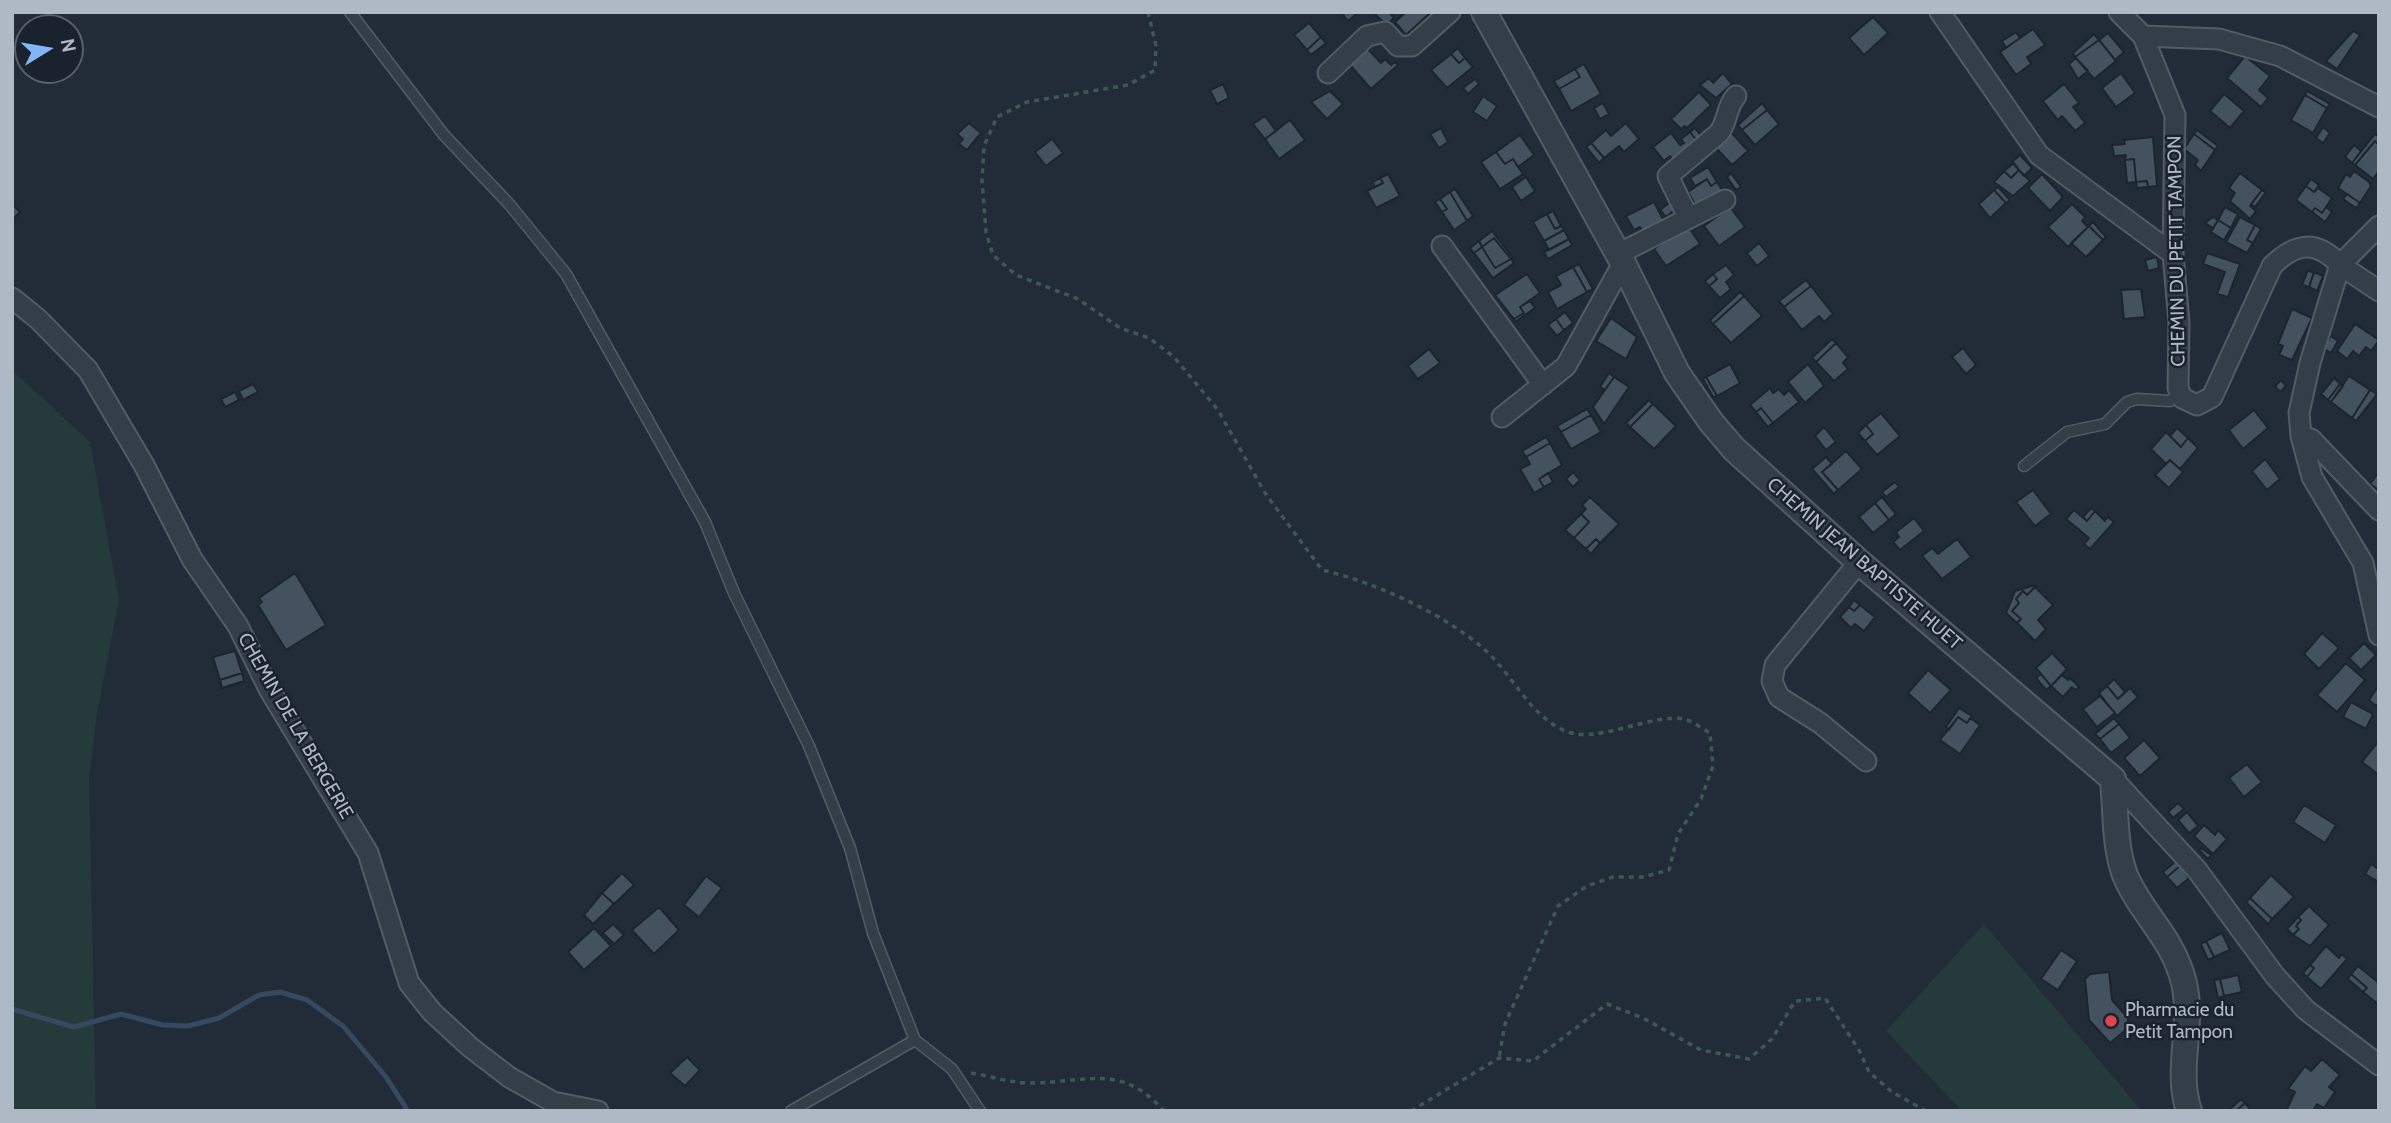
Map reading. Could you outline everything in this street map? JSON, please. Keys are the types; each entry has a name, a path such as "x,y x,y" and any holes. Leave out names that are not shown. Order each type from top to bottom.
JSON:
{"street":[{"path":"1328,73 1367,36 1385,32 1398,46 1412,46 1450,12"},
{"name":"CHEMIN JEAN BAPTISTE HUET","path":"1484,12 1621,259 1677,373 1711,422 1734,449 1859,562 2113,779"},
{"path":"1940,12 2039,155 2173,254"},
{"name":"CHEMIN DU PETIT TAMPON","path":"2119,12 2143,36 2175,115 2173,254 2179,322 2179,393 2186,402 2197,405 2212,397 2272,266 2284,254 2299,247 2313,248 2327,252 2340,265"},
{"path":"2143,36 2219,39 2280,56 2379,107"},
{"path":"1688,217 1670,186 1668,176 1719,133 1724,126 1730,103 1736,96"},
{"path":"1502,417 1559,373 1573,356 1621,259 1688,217 1725,200"},
{"path":"2379,226 2340,265 2309,363 2299,413 2301,436 2312,477 2363,563 2379,635"},
{"path":"1442,246 1544,385"},
{"path":"2340,265 2379,291"},
{"name":"CHEMIN DE LA BERGERIE","path":"12,298 38,319 88,370 144,465 192,559 238,626 269,689 368,853 409,983 432,1012 470,1047 509,1077 553,1102 598,1111"},
{"path":"2301,436 2311,439 2379,510"},
{"path":"1859,562 1775,665 1772,681 1779,697 1820,723 1867,761"},
{"path":"2113,779 2197,870 2275,976 2306,1010 2379,1066"},
{"path":"2113,779 2120,862 2126,878 2168,941 2185,986 2189,1030 2182,1080 2189,1111"}],"lane":[{"path":"350,12 444,135 510,205 566,274 705,522 734,593 809,746 850,848 873,933 915,1040 952,1069 980,1111"},
{"path":"2024,466 2067,432 2105,424 2127,401 2137,398 2170,401 2179,393"},
{"path":"791,1111 915,1040"}],"path":[{"path":"1148,12 1156,46 1155,71 1128,85 1027,102 997,117 985,146 982,181 986,232 993,255 1016,275 1042,288 1078,299 1120,328 1149,338 1174,357 1218,410 1265,493 1322,570 1351,577 1421,609 1455,630 1483,649 1542,717 1563,731 1609,731 1686,719 1710,733 1713,766 1701,799 1678,834 1669,870 1643,877 1613,877 1587,886 1558,906 1505,1024 1499,1058"},
{"path":"1411,1111 1499,1058 1533,1061 1607,1004 1643,1018 1701,1050 1749,1059 1772,1039 1795,1001 1825,998 1859,1049 1870,1072 1892,1092 1926,1111"},
{"path":"952,1069 1027,1083 1117,1078 1151,1096 1164,1111"}],"green space":[{"path":"12,370 90,442 119,600 97,713 89,780 96,1111 12,1111"},
{"path":"1984,924 2142,1111 1962,1111 1886,1031"}],"building":[{"path":"1345,12 1356,14 1348,21 1343,15"},
{"path":"1389,12 1394,18 1386,25 1374,13"},
{"path":"1406,12 1431,12 1406,35 1395,22"},
{"path":"1873,17 1888,33 1864,55 1849,38"},
{"path":"1309,23 1321,37 1307,50 1294,35"},
{"path":"2033,29 2045,45 2027,57 2031,64 2016,75 2000,52"},
{"path":"2353,31 2360,35 2337,69 2326,61"},
{"path":"2016,32 2020,38 2006,48 2002,41"},
{"path":"2108,33 2124,52 2115,60 2099,40"},
{"path":"2094,34 2099,40 2075,57 2073,53"},
{"path":"1321,37 1326,43 1311,55 1307,50"},
{"path":"2099,40 2116,61 2094,79 2075,57"},
{"path":"1458,48 1465,58 1459,63 1451,54"},
{"path":"1368,49 1381,63 1385,59 1391,65 1395,62 1398,65 1371,89 1350,65"},
{"path":"1451,54 1459,63 1465,58 1473,67 1447,88 1431,70"},
{"path":"2245,56 2270,76 2259,90 2268,98 2261,107 2227,78"},
{"path":"2076,58 2088,71 2078,79 2069,64"},
{"path":"1584,64 1601,94 1571,111 1559,89 1580,77 1575,69"},
{"path":"1575,69 1580,77 1559,89 1554,81"},
{"path":"1723,73 1732,84 1716,98 1700,85 1709,78 1713,83"},
{"path":"2121,73 2135,93 2116,107 2102,88"},
{"path":"1475,79 1479,84 1468,94 1463,88"},
{"path":"1223,84 1229,98 1217,104 1210,90"},
{"path":"2064,84 2079,103 2073,107 2085,123 2075,131 2062,116 2058,120 2043,101"},
{"path":"1330,91 1343,104 1327,119 1311,102"},
{"path":"2307,91 2330,104 2327,108 2305,95"},
{"path":"1699,92 1711,105 1687,128 1685,126 1681,129 1671,119"},
{"path":"2224,94 2244,111 2230,128 2210,111"},
{"path":"2305,95 2327,108 2313,133 2291,120"},
{"path":"1483,96 1497,106 1487,121 1473,112"},
{"path":"1603,103 1609,114 1600,119 1594,108"},
{"path":"1762,103 1767,110 1742,130 1738,125"},
{"path":"1767,110 1779,124 1755,145 1742,130"},
{"path":"1265,116 1276,131 1265,139 1253,124"},
{"path":"1290,120 1305,140 1279,159 1265,139"},
{"path":"969,123 981,133 967,150 959,144 963,139 957,134"},
{"path":"1626,123 1639,139 1624,152 1619,146 1604,158 1591,143 1606,130 1611,136"},
{"path":"2323,127 2330,133 2323,143 2316,138"},
{"path":"1441,128 1448,142 1439,148 1430,134"},
{"path":"1695,128 1704,140 1697,141 1690,132"},
{"path":"2197,130 2218,146 2215,150 2194,134"},
{"path":"1690,132 1697,141 1674,161 1670,156 1664,161 1653,147 1671,133 1680,145 1684,143 1681,139"},
{"path":"1732,133 1748,151 1732,165 1716,148"},
{"path":"2194,134 2215,150 2201,171 2195,165 2198,160 2184,149"},
{"path":"2375,134 2379,137 2379,145 2375,141 2355,165 2352,163"},
{"path":"1520,135 1534,155 1518,167 1513,159 1505,164 1496,152"},
{"path":"2153,137 2157,186 2148,187 2147,181 2136,182 2134,159 2125,160 2126,155 2114,156 2112,145 2125,144 2124,140"},
{"path":"1052,139 1063,153 1046,166 1035,152"},
{"path":"2375,141 2379,145 2379,171 2373,179 2355,165"},
{"path":"1591,143 1604,158 1599,163 1586,147"},
{"path":"2354,145 2361,151 2352,163 2345,157"},
{"path":"1496,152 1505,164 1513,159 1523,174 1500,189 1481,162"},
{"path":"2020,155 2032,168 2024,176 2012,162"},
{"path":"2134,159 2136,182 2127,183 2125,160"},
{"path":"2014,163 2019,170 2011,178 2004,171"},
{"path":"1708,167 1717,182 1711,186 1707,179 1695,186 1690,178"},
{"path":"2019,170 2030,181 2013,196 1994,182 2004,171 2011,178"},
{"path":"2354,171 2371,186 2360,203 2338,188 2346,174 2350,177"},
{"path":"1731,173 1741,187 1736,190 1727,177"},
{"path":"2240,173 2262,190 2250,206 2256,211 2250,219 2230,201 2235,193 2229,188"},
{"path":"1388,174 1400,196 1376,208 1367,191 1383,183 1380,178"},
{"path":"2042,174 2063,197 2050,211 2028,188"},
{"path":"1526,177 1535,191 1521,201 1512,187"},
{"path":"1380,178 1383,183 1375,187 1373,182"},
{"path":"1707,179 1711,186 1717,182 1722,190 1697,208 1688,192"},
{"path":"2311,179 2319,185 2314,192 2306,186"},
{"path":"2147,181 2148,187 2137,188 2136,182"},
{"path":"2306,186 2314,192 2318,188 2332,198 2322,213 2315,208 2312,212 2296,200"},
{"path":"1998,187 2010,200 2006,203 1994,190"},
{"path":"1455,189 1473,216 1467,221 1450,192"},
{"path":"1994,190 2006,203 1990,218 1979,204"},
{"path":"2262,190 2266,192 2255,207 2251,204"},
{"path":"1450,192 1467,221 1454,230 1442,212 1447,209 1440,199"},
{"path":"2347,194 2360,203 2356,208 2343,199"},
{"path":"1440,199 1447,209 1442,212 1435,202"},
{"path":"1674,199 1679,206 1666,217 1660,210"},
{"path":"1654,202 1665,223 1644,234 1640,227 1634,230 1626,216"},
{"path":"12,204 20,212 12,220"},
{"path":"2072,204 2085,217 2082,221 2088,227 2068,247 2048,227"},
{"path":"1730,207 1745,227 1719,246 1704,226"},
{"path":"2225,207 2238,214 2231,228 2218,220"},
{"path":"2326,207 2332,212 2325,222 2312,212 2315,208 2322,213"},
{"path":"1553,211 1561,226 1555,229 1547,214"},
{"path":"1547,214 1555,229 1561,226 1564,230 1544,241 1533,222"},
{"path":"2213,217 2218,220 2213,228 2205,223"},
{"path":"2240,217 2255,225 2247,240 2253,243 2247,253 2226,242"},
{"path":"2218,220 2231,228 2224,240 2211,232"},
{"path":"2093,222 2106,237 2103,240 2089,226"},
{"path":"2255,225 2261,229 2253,243 2247,240"},
{"path":"1688,226 1700,244 1666,266 1654,249"},
{"path":"2089,226 2103,240 2086,257 2071,243"},
{"path":"1564,230 1569,239 1549,250 1544,241"},
{"path":"1492,231 1513,258 1511,259 1494,238 1482,247 1479,241"},
{"path":"1494,238 1511,259 1495,268 1482,247"},
{"path":"1569,239 1572,245 1548,259 1544,252"},
{"path":"1479,241 1482,247 1474,253 1470,248"},
{"path":"1759,243 1769,256 1757,266 1747,253"},
{"path":"1482,247 1495,268 1511,259 1514,263 1493,278 1474,253"},
{"path":"2207,253 2240,264 2228,297 2217,294 2225,272 2203,264"},
{"path":"2157,257 2159,268 2148,271 2145,260"},
{"path":"1579,264 1593,289 1587,292 1573,267"},
{"path":"1726,265 1734,275 1726,282 1731,289 1720,298 1709,286 1717,279 1713,274"},
{"path":"1573,267 1587,292 1557,309 1548,292 1561,285 1556,276"},
{"path":"2308,270 2314,273 2309,287 2302,285"},
{"path":"2314,272 2323,276 2317,291 2309,287"},
{"path":"1527,274 1540,293 1520,307 1524,313 1514,319 1495,295"},
{"path":"1713,274 1717,279 1709,286 1705,281"},
{"path":"1806,280 1811,286 1784,307 1779,301"},
{"path":"1811,286 1833,314 1824,322 1819,316 1802,330 1784,307"},
{"path":"2141,289 2145,317 2124,319 2121,290"},
{"path":"1740,292 1744,296 1713,324 1710,320"},
{"path":"1744,296 1762,316 1731,343 1713,324"},
{"path":"1530,301 1535,308 1515,322 1514,319 1524,313 1520,307"},
{"path":"2292,309 2312,318 2292,360 2279,355 2283,346 2278,344"},
{"path":"1565,312 1573,323 1564,330 1556,319"},
{"path":"1611,318 1637,337 1626,359 1596,341"},
{"path":"1556,319 1564,330 1557,336 1548,325"},
{"path":"2355,324 2379,340 2371,351 2366,347 2359,356 2353,351 2347,359 2337,351"},
{"path":"2331,336 2338,341 2331,353 2323,348"},
{"path":"1832,339 1836,343 1816,362 1812,358"},
{"path":"1836,343 1848,357 1843,363 1848,369 1834,381 1816,362"},
{"path":"1963,348 1976,365 1966,374 1952,357"},
{"path":"1429,349 1440,363 1418,379 1408,366"},
{"path":"1730,364 1740,383 1717,396 1706,377"},
{"path":"1808,364 1824,386 1805,403 1788,382"},
{"path":"1609,373 1614,377 1605,390 1600,387"},
{"path":"2349,376 2370,390 2352,418 2331,402"},
{"path":"1614,377 1629,387 1604,424 1593,407"},
{"path":"1706,377 1717,396 1713,397 1703,379"},
{"path":"2334,378 2340,384 2328,400 2321,394"},
{"path":"2281,380 2286,386 2280,392 2275,386"},
{"path":"253,384 258,392 243,400 239,391"},
{"path":"2340,384 2343,386 2331,402 2328,400"},
{"path":"1770,388 1773,393 1779,389 1784,395 1789,390 1799,402 1773,423 1761,408 1756,412 1750,405"},
{"path":"2370,390 2377,394 2356,421 2352,418"},
{"path":"235,392 239,400 225,407 221,399"},
{"path":"1649,400 1653,404 1630,427 1626,423"},
{"path":"1653,404 1676,426 1654,449 1630,427"},
{"path":"1761,408 1773,423 1768,427 1756,412"},
{"path":"1587,409 1591,415 1561,432 1557,426"},
{"path":"2254,410 2268,428 2243,449 2229,430"},
{"path":"1881,413 1900,436 1877,455 1865,441 1873,434 1866,425"},
{"path":"1591,415 1601,432 1571,449 1561,432"},
{"path":"1866,425 1873,434 1865,441 1858,433"},
{"path":"1824,427 1836,442 1826,450 1815,436"},
{"path":"2177,428 2188,438 2181,447 2170,436"},
{"path":"2166,432 2181,447 2188,438 2198,448 2180,469 2170,460 2166,464 2151,449"},
{"path":"1546,437 1550,443 1526,457 1522,451"},
{"path":"1550,443 1562,465 1539,479 1544,487 1534,493 1520,469 1530,464 1526,457"},
{"path":"1846,451 1862,469 1838,490 1822,472"},
{"path":"1826,457 1832,464 1822,472 1838,490 1834,494 1812,469"},
{"path":"2265,459 2280,479 2267,490 2252,471"},
{"path":"2170,460 2183,472 2169,488 2155,475"},
{"path":"1573,472 1580,480 1573,487 1566,479"},
{"path":"2379,472 2379,490 2370,484"},
{"path":"1548,473 1553,482 1544,487 1539,479"},
{"path":"1895,482 1899,487 1886,497 1882,492"},
{"path":"2033,490 2051,514 2035,526 2016,502"},
{"path":"1590,497 1619,524 1600,543 1596,539 1586,549 1574,538 1589,522 1581,514 1586,509 1582,505"},
{"path":"1882,497 1896,514 1889,520 1875,503"},
{"path":"1875,503 1889,520 1873,533 1859,517"},
{"path":"2091,508 2095,511 2087,521 2083,517"},
{"path":"2074,510 2087,521 2095,511 2105,521 2108,517 2114,522 2090,549 2084,544 2089,538 2066,519"},
{"path":"1581,514 1589,522 1574,538 1565,530"},
{"path":"1914,518 1924,531 1900,550 1893,542 1899,537 1896,532"},
{"path":"1596,539 1600,543 1591,554 1586,549"},
{"path":"1957,539 1971,557 1942,579 1922,556 1932,548 1938,554"},
{"path":"295,573 326,625 286,650 258,605 262,602 259,598"},
{"path":"2035,587 2027,595 2023,591 2016,599 2019,603 2012,611 2021,619 2017,623 2006,613 2015,591"},
{"path":"2035,587 2053,605 2038,620 2046,629 2035,641 2017,623 2021,619 2012,611 2019,603 2016,599 2023,591 2027,595"},
{"path":"1854,600 1860,605 1854,611 1849,607"},
{"path":"1860,605 1875,617 1864,631 1855,624 1851,628 1840,617 1849,607 1854,611"},
{"path":"2322,633 2339,648 2319,669 2304,654"},
{"path":"2364,643 2376,655 2361,670 2349,658"},
{"path":"235,651 242,673 220,680 213,657"},
{"path":"2052,653 2067,669 2051,686 2036,668"},
{"path":"2346,663 2365,680 2337,712 2317,695"},
{"path":"1928,670 1951,690 1930,713 1908,693"},
{"path":"242,673 244,681 222,688 220,680"},
{"path":"2041,674 2051,686 2046,690 2036,678"},
{"path":"2062,675 2068,680 2070,678 2079,687 2076,690 2072,687 2063,697 2051,686"},
{"path":"2114,679 2125,692 2118,699 2107,686"},
{"path":"2379,685 2379,703 2376,706 2369,700"},
{"path":"2107,686 2118,699 2130,688 2138,697 2117,716 2099,693"},
{"path":"2100,696 2115,713 2097,727 2083,709"},
{"path":"2351,702 2373,714 2366,729 2343,717"},
{"path":"1959,708 1972,716 1967,723 1958,717 1949,730 1946,727"},
{"path":"1958,717 1967,723 1970,718 1980,725 1960,754 1940,740"},
{"path":"2114,718 2119,724 2100,739 2095,734"},
{"path":"2119,724 2130,738 2111,753 2100,739"},
{"path":"2144,740 2160,758 2140,776 2124,758"},
{"path":"2377,743 2379,744 2379,775 2362,762"},
{"path":"2247,764 2262,782 2244,797 2229,778"},
{"path":"2178,803 2184,809 2173,818 2168,812"},
{"path":"2304,805 2336,825 2325,843 2293,822"},
{"path":"2187,812 2198,826 2189,833 2178,820"},
{"path":"2204,825 2215,835 2218,830 2227,839 2213,854 2194,836"},
{"path":"2201,848 2211,855 2208,859 2199,850"},
{"path":"2176,861 2180,866 2167,877 2163,872"},
{"path":"2371,864 2377,868 2379,865 2379,882 2365,874"},
{"path":"2180,866 2189,878 2177,888 2167,877"},
{"path":"622,873 634,885 614,904 602,893"},
{"path":"2271,875 2294,897 2272,919 2250,898"},
{"path":"706,876 722,888 699,917 684,905"},
{"path":"602,893 614,904 593,924 584,915"},
{"path":"2250,898 2272,919 2268,924 2246,902"},
{"path":"2309,906 2329,925 2310,946 2293,935 2299,929 2296,926 2301,920 2298,917"},
{"path":"659,907 679,930 654,954 632,930"},
{"path":"2298,917 2301,920 2296,926 2299,929 2293,935 2287,929"},
{"path":"613,924 624,935 614,944 603,933"},
{"path":"594,928 611,946 584,970 568,952"},
{"path":"2222,933 2230,950 2214,957 2206,941"},
{"path":"2206,941 2214,957 2208,960 2201,944"},
{"path":"2326,946 2339,958 2342,954 2347,959 2321,989 2307,977 2314,968 2310,965"},
{"path":"2061,950 2077,961 2058,990 2041,979"},
{"path":"2310,965 2314,968 2307,977 2303,973"},
{"path":"2358,966 2379,983 2379,1005 2363,992 2367,988 2351,974"},
{"path":"2109,972 2112,1000 2128,1018 2128,1028 2110,1043 2089,1020 2085,979 2090,974"},
{"path":"2351,974 2367,988 2363,992 2348,979"},
{"path":"2238,975 2242,992 2224,996 2220,979"},
{"path":"2220,979 2224,996 2218,998 2214,980"},
{"path":"687,1057 700,1070 685,1086 670,1073"},
{"path":"2322,1059 2340,1075 2329,1087 2335,1092 2324,1108 2317,1104 2313,1111 2286,1111 2295,1092 2288,1089 2305,1066 2311,1071"},
{"path":"2241,1099 2245,1103 2236,1111 2228,1111"},
{"path":"2245,1103 2252,1111 2236,1111"}],"waterway":[{"path":"12,1009 74,1027 121,1014 163,1025 188,1026 219,1018 259,995 280,992 307,1000 343,1026 386,1077 408,1111"}],"place":[{"name":"Pharmacie du Petit Tampon","path":"2111,1021"}]}
